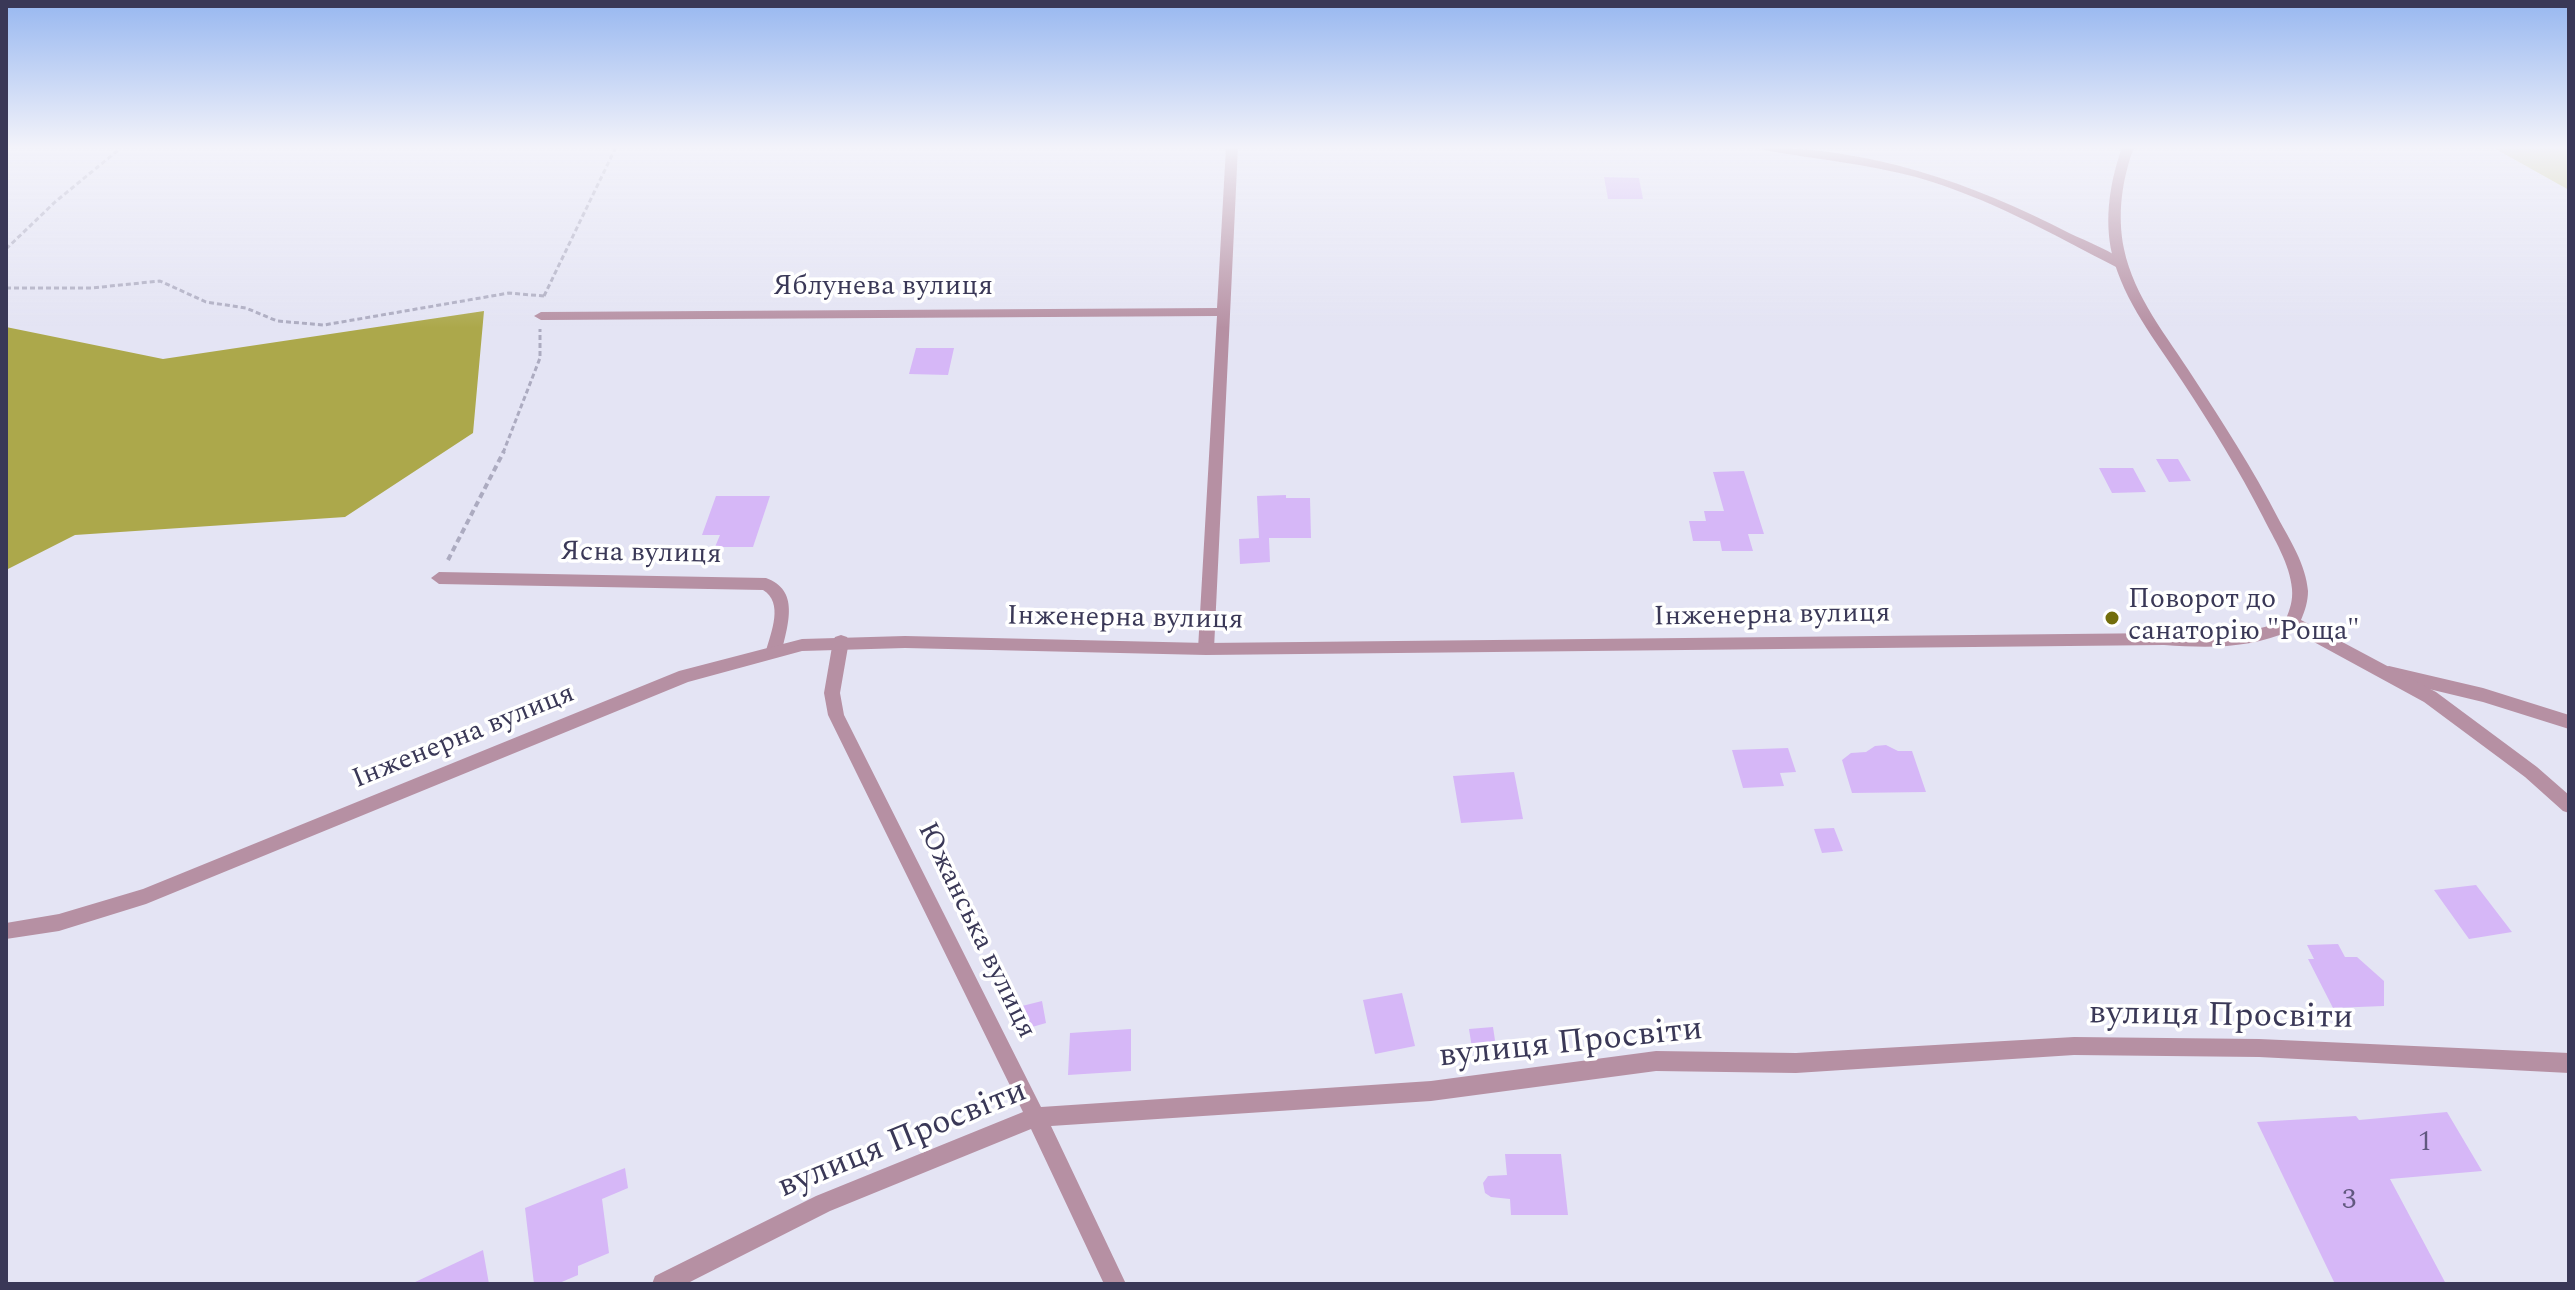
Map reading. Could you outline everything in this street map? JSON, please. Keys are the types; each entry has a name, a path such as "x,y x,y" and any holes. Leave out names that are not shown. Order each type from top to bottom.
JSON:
{"street":[{"path":"1206,649 1229,207"},
{"path":"2010,207 2122,265"},
{"path":"2115,207 2114,226 2122,265 2141,306 2243,463 2293,562 2300,588 2299,608 2292,623 2430,697 2569,806"},
{"name":"Яблунева вулиця","path":"541,316 1225,312"},
{"name":"Ясна вулиця","path":"439,578 766,584 779,591 784,603 774,651"},
{"name":"Інженерна вулиця","path":"6,931 31,929 83,916 146,896 685,676 774,651 841,641 1206,649 2238,641 2268,636 2292,623"},
{"name":"Южанська вулиця","path":"841,641 832,693 836,715 1036,1117 1115,1284"},
{"path":"2389,673 2483,695 2569,722"},
{"name":"вулиця Просвіти","path":"663,1284 823,1203 1036,1117 1431,1091 1656,1061 1796,1063 2074,1046 2259,1048 2569,1063"}],"path":[{"path":"6,249 50,207"},
{"path":"439,578 510,438 540,358 544,296 587,207"},
{"path":"6,288 91,288 160,281 206,302 246,308 277,321 324,325 509,293 544,296"}],"shaded area":[{"path":"484,311 473,433 345,517 75,535 6,570 6,327 163,359"}],"building":[{"path":"916,348 954,348 948,375 909,374"},
{"path":"2156,459 2178,459 2191,481 2169,482"},
{"path":"2099,468 2133,468 2146,492 2112,493"},
{"path":"1744,471 1764,534 1748,534 1753,551 1722,551 1720,541 1693,541 1689,521 1706,521 1704,511 1724,511 1713,472"},
{"path":"1286,495 1286,498 1310,498 1311,538 1269,538 1270,562 1240,564 1239,539 1259,538 1257,496"},
{"path":"716,496 770,496 753,547 715,547 720,535 702,535"},
{"path":"1886,745 1898,751 1912,751 1926,792 1852,793 1842,760 1851,753"},
{"path":"1788,748 1796,772 1780,773 1784,786 1743,788 1732,750"},
{"path":"1514,772 1523,819 1461,823 1453,776"},
{"path":"1834,828 1843,851 1822,853 1814,829"},
{"path":"2476,885 2512,932 2469,939 2434,890"},
{"path":"2338,944 2345,957 2357,957 2384,981 2384,1006 2333,1008 2308,959 2314,959 2307,945"},
{"path":"1402,993 1415,1046 1375,1054 1363,1000"},
{"path":"1042,1001 1046,1023 1018,1031 1014,1008"},
{"path":"1493,1027 1496,1047 1472,1048 1469,1029"},
{"path":"1131,1029 1131,1071 1068,1075 1070,1033"},
{"path":"2447,1112 2482,1171 2390,1179 2446,1284 2335,1284 2257,1122 2356,1116 2359,1120"},
{"path":"1505,1154 1561,1154 1568,1215 1511,1215 1510,1199 1491,1197 1485,1193 1483,1183 1488,1176 1507,1175"},
{"path":"625,1168 628,1188 602,1199 609,1253 578,1266 578,1275 557,1284 534,1284 525,1208"},
{"path":"483,1250 489,1284 411,1284"}],"place":[{"name":"Поворот до санаторію \"Роща\"","path":"2112,618"}]}
